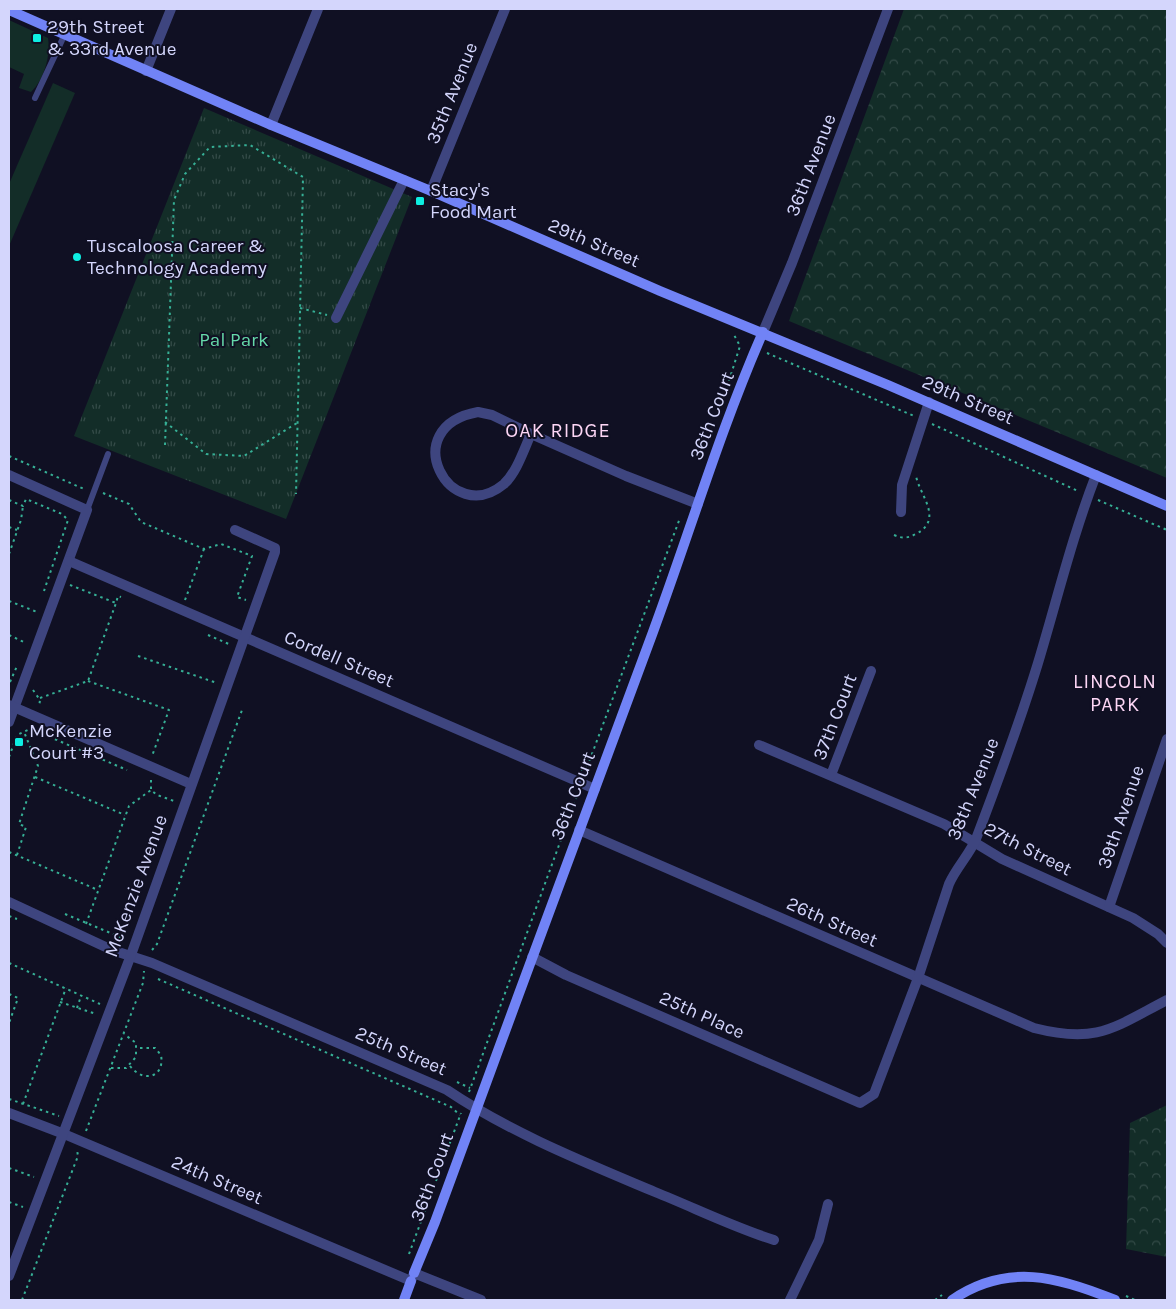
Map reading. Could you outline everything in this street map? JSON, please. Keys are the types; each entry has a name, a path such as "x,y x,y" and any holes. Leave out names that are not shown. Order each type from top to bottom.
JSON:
{"street":[{"path":"146,71 171,9"},
{"path":"271,125 318,9"},
{"name":"35th Avenue","path":"432,191 505,9"},
{"name":"36th Avenue","path":"763,332 792,263 888,9"},
{"name":"29th Street","path":"10,10 64,36 271,125 432,191 660,291 929,402 1167,506"},
{"path":"336,318 404,180"},
{"name":"36th Court","path":"404,1300 438,1214 475,1108 595,789 698,504 763,332"},
{"path":"901,512 902,485 929,402"},
{"path":"532,434 514,470 504,484 493,490 479,494 464,493 450,486 440,476 435,462 435,446 441,433 450,422 463,415 478,412 492,415 626,476 698,504"},
{"path":"9,475 87,510 69,561 11,706 9,722"},
{"name":"38th Avenue","path":"860,1103 874,1094 880,1081 918,978 949,884 975,842 1038,664 1096,475"},
{"name":"McKenzie Avenue","path":"9,1276 131,956 186,782 240,635 275,548 235,530"},
{"name":"Cordell Street","path":"69,561 595,789"},
{"name":"37th Court","path":"831,775 871,671"},
{"path":"11,706 186,782"},
{"name":"39th Avenue","path":"1109,907 1167,739"},
{"name":"27th Street","path":"759,745 903,805 975,842 1002,859 1146,925 1167,943"},
{"name":"26th Street","path":"579,830 1020,1024 1048,1032 1074,1035 1093,1034 1107,1031 1167,1000"},
{"name":"25th Street","path":"9,902 120,952 148,961 447,1090 475,1108 563,1152 740,1229 774,1240"},
{"name":"25th Place","path":"532,958 566,975 860,1103"},
{"name":"24th Street","path":"9,1113 412,1277 481,1300"},
{"path":"790,1300 819,1240 828,1204"},
{"path":"952,1300 984,1284 1028,1276 1070,1282 1115,1300"}],"lane":[{"path":"36,98 64,36"},
{"path":"87,510 108,454"}],"path":[{"path":"165,446 174,200 185,174 210,147 250,145 303,177 296,494"},
{"path":"300,308 336,318"},
{"path":"726,391 739,354 739,342 733,333 729,332"},
{"path":"739,342 934,424 1088,496 1167,530"},
{"path":"165,422 206,454 244,456 297,422"},
{"path":"931,432 934,424"},
{"path":"9,456 93,493"},
{"path":"894,536 909,538 921,532 927,525 930,509 918,486 918,470"},
{"path":"103,493 129,504 141,522 204,549 221,544 252,556 237,597 246,600 244,608"},
{"path":"9,554 26,498 62,514 68,520 43,595"},
{"path":"9,500 23,506"},
{"path":"407,1259 582,782 585,768 687,500"},
{"path":"9,526 17,530"},
{"path":"185,600 204,549"},
{"path":"70,585 116,603"},
{"path":"88,681 118,596 125,598"},
{"path":"9,601 37,612 40,604"},
{"path":"206,634 231,645"},
{"path":"9,635 26,642"},
{"path":"228,653 231,645 240,635"},
{"path":"23,650 28,638"},
{"path":"138,656 217,683"},
{"path":"10,682 20,658"},
{"path":"215,690 220,676"},
{"path":"40,698 88,681 169,710 152,756"},
{"path":"22,1300 78,1156 80,1141 87,1129 124,1034 148,961 156,944 242,710"},
{"path":"31,729 132,772"},
{"path":"17,855 26,827 19,824 38,766 24,732"},
{"path":"579,771 585,768"},
{"path":"35,777 125,815"},
{"path":"160,784 151,780 151,790 156,795 174,801"},
{"path":"171,810 174,801 186,782"},
{"path":"86,924 130,802 151,790"},
{"path":"9,852 98,890"},
{"path":"60,912 134,945"},
{"path":"120,952 124,939"},
{"path":"9,963 100,1004 96,1014 60,1002"},
{"path":"144,973 451,1107 460,1115"},
{"path":"23,1104 66,988"},
{"path":"9,994 18,998 9,1023"},
{"path":"77,1008 81,995"},
{"path":"111,1068 121,1070 130,1066 136,1057 137,1048 132,1038 124,1034"},
{"path":"130,1066 137,1074 145,1076 155,1073 161,1066 161,1054 155,1048 137,1048"},
{"path":"9,1099 58,1115 68,1122"},
{"path":"53,1130 61,1109"},
{"path":"9,1168 34,1177"},
{"path":"32,1184 37,1170"},
{"path":"9,1202 23,1207"},
{"path":"20,1215 25,1202"}],"green space":[{"path":"904,9 1167,9 1167,478 789,321"},
{"path":"9,20 48,38 46,67 40,81 31,92 19,88 24,74 9,67"},
{"path":"53,83 75,93 9,246 9,184"},
{"name":"Pal Park","path":"204,108 412,197 286,519 74,436"},
{"path":"1167,1105 1167,1257 1126,1249 1130,1123"}],"place":[{"name":"29th Street & 33rd Avenue","path":"37,38"},
{"name":"Stacy's Food Mart","path":"420,201"},
{"name":"Tuscaloosa Career & Technology Academy","path":"77,257"},
{"name":"McKenzie Court #3","path":"19,742"}],"district":[{"name":"OAK RIDGE","path":"558,430"},
{"name":"LINCOLN PARK","path":"1115,692"}]}
